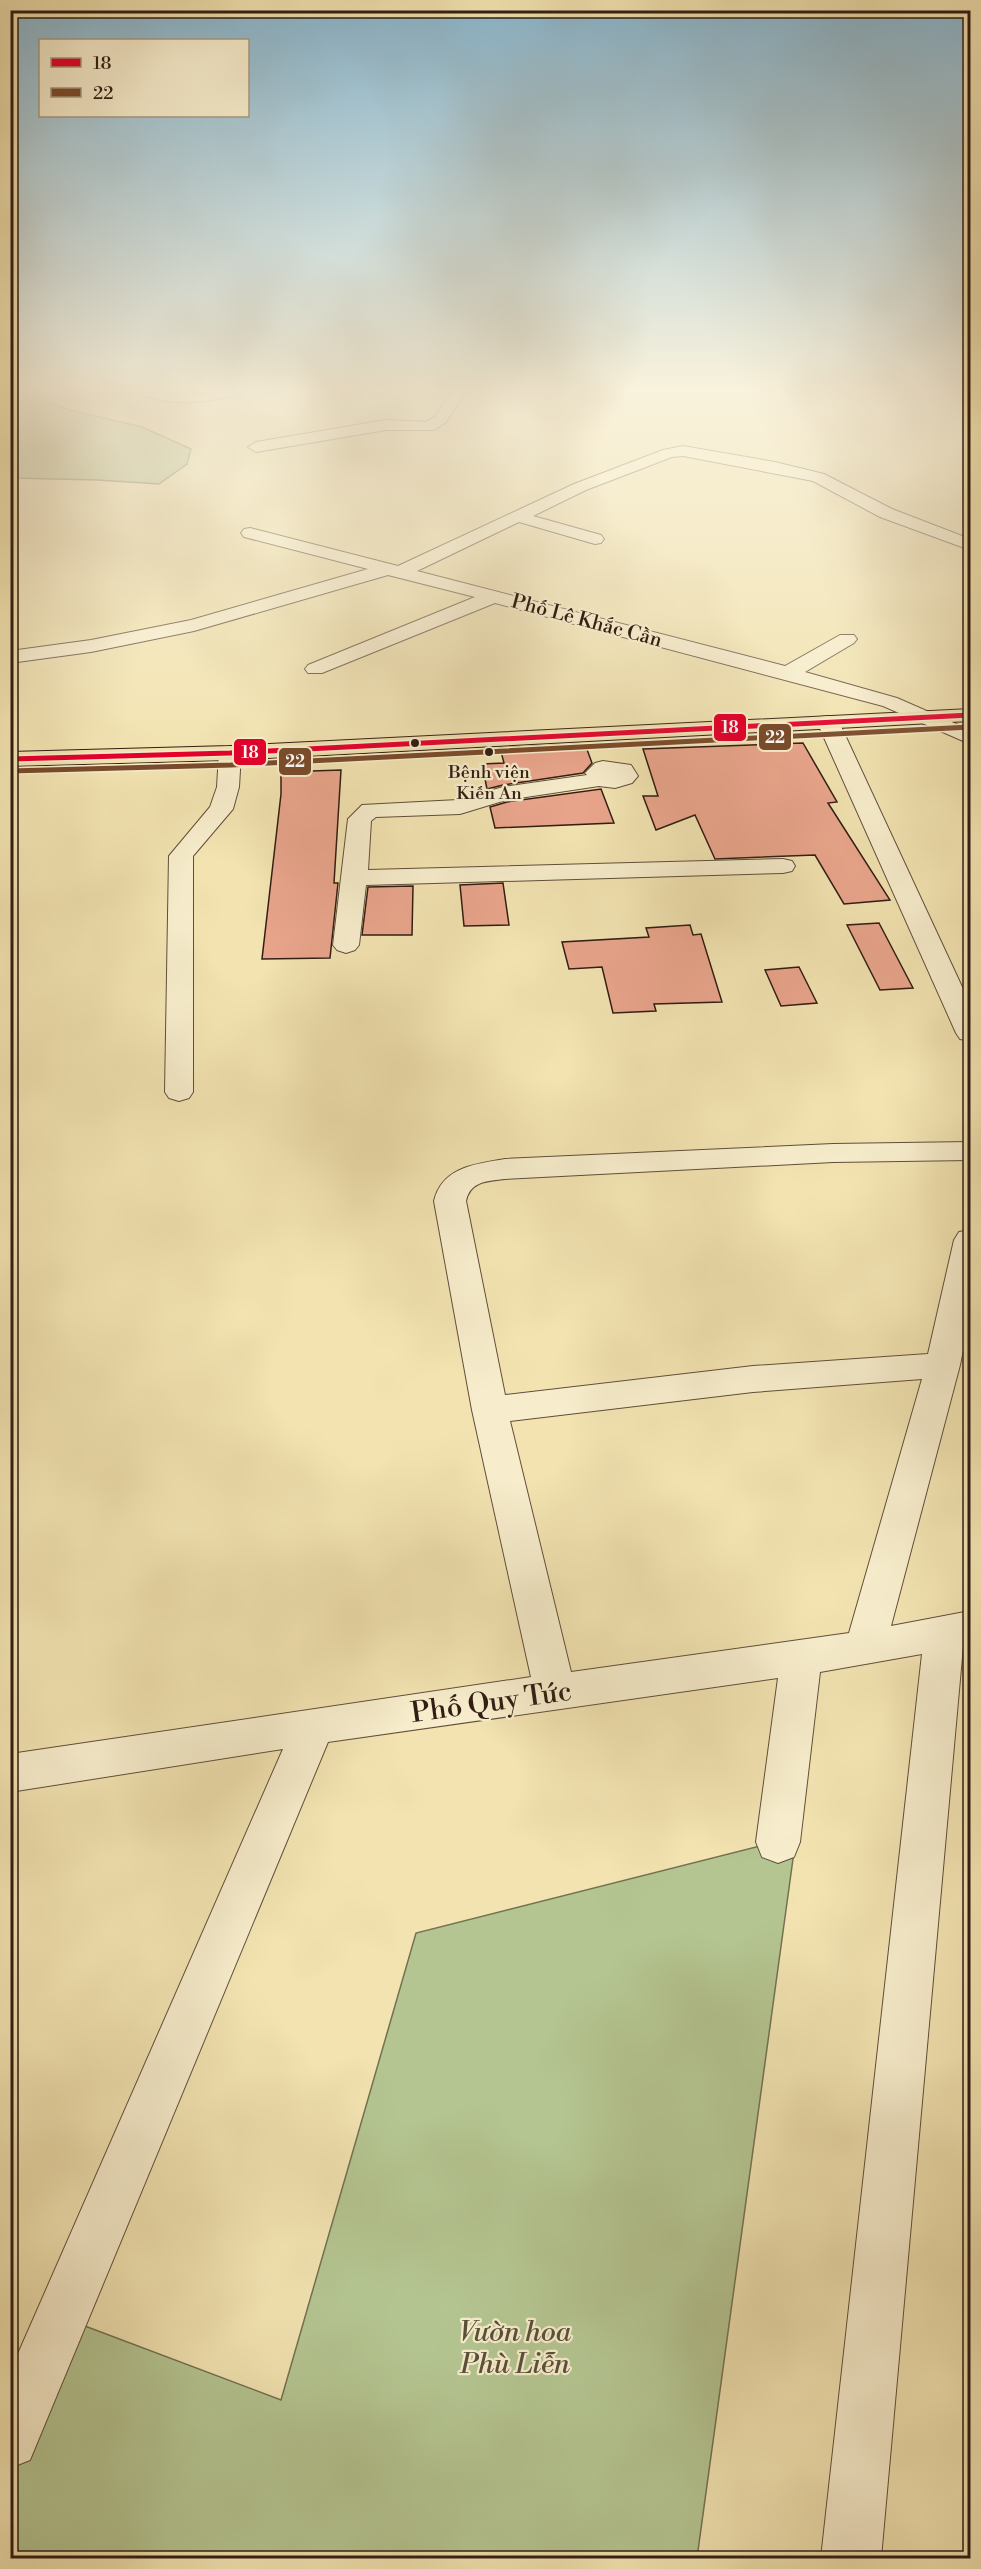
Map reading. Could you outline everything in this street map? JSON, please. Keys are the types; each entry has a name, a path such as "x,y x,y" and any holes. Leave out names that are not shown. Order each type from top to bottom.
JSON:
{"main road":[{"path":"10,759 230,753 970,715"}],"street":[{"path":"10,657 91,646 194,626 395,570 533,508"},
{"path":"876,508 970,545"},
{"path":"515,516 595,539"},
{"name":"Phố Lê Khắc Cần","path":"250,533 788,673 890,702 920,718 970,738"},
{"path":"315,669 495,596"},
{"path":"788,673 847,639"},
{"path":"828,722 970,1033"},
{"path":"346,945 360,819 370,810 460,807 503,794 579,784 605,773 604,735"},
{"path":"179,1092 182,856 196,836 221,809 228,788 230,753"},
{"path":"355,878 783,866"},
{"path":"555,1692 490,1410 450,1201 451,1191 459,1180 478,1174 529,1168 833,1153 970,1151"},
{"path":"865,1648 943,1365 970,1240"},
{"path":"490,1410 753,1379 943,1365"},
{"path":"851,2559 957,1631"},
{"name":"Phố Quy Tức","path":"10,1773 314,1726 865,1648 957,1631"},
{"path":"778,1842 801,1657"},
{"path":"10,2440 314,1726"}],"green space":[{"name":"Vườn hoa Phù Liễn","path":"796,1837 697,2558 11,2558 11,2426 61,2317 281,2400 416,1933"}],"building":[{"path":"803,743 837,802 828,803 890,900 844,904 815,855 715,859 695,815 656,830 643,796 658,796 643,749"},
{"path":"585,744 592,763 583,773 487,789 482,764 504,763 500,748"},
{"path":"341,770 334,883 338,883 330,958 262,959 281,794 281,772"},
{"path":"601,789 614,823 495,828 490,807 507,802"},
{"path":"503,883 509,925 464,926 460,885"},
{"path":"413,886 412,935 362,935 368,887"},
{"path":"879,923 913,988 880,990 847,925"},
{"path":"690,925 693,935 701,934 722,1002 654,1004 656,1011 613,1013 602,967 569,969 562,942 649,937 646,928"},
{"path":"799,967 817,1003 781,1006 765,970"}],"transit line":[{"name":"18","path":"10,759 230,753 970,715"},
{"name":"22","path":"10,771 231,765 970,727"}],"place":[{"name":"Bệnh viện Kiến An","path":"489,752"}]}
